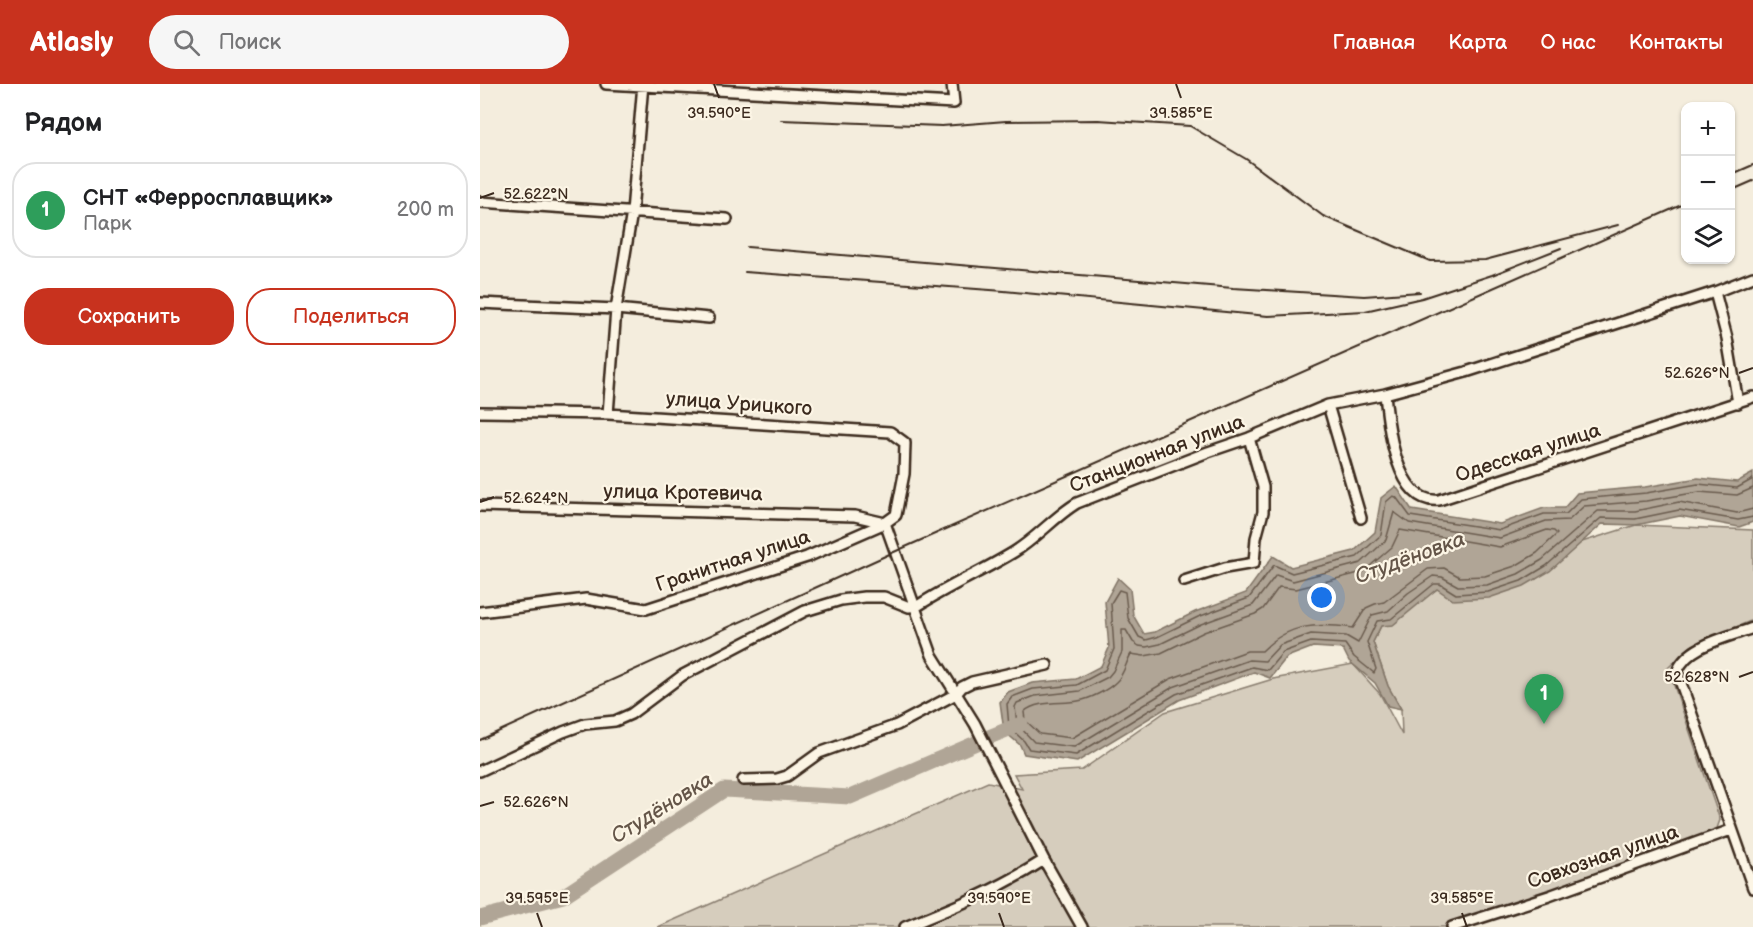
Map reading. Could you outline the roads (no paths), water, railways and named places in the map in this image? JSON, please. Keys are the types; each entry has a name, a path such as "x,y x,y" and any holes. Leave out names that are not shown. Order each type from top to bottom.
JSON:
{"street":[{"path":"606,84 954,103 952,84"},
{"path":"608,414 616,309 632,212 643,85"},
{"path":"480,202 727,219"},
{"name":"Станционная улица","path":"914,607 1013,552 1077,503 1249,438 1328,405 1385,394 1511,358 1715,292 1753,277"},
{"path":"1715,292 1727,338 1738,402"},
{"path":"480,303 616,309 709,318"},
{"name":"Одесская улица","path":"1385,394 1389,429 1402,475 1418,496 1428,502 1450,497 1753,397"},
{"path":"1328,405 1361,518"},
{"name":"улица Урицкого","path":"480,412 608,414 890,432 905,443 904,464 896,514 885,523"},
{"path":"1184,581 1225,568 1254,563 1256,538 1263,512 1263,487 1249,438"},
{"name":"улица Кротевича","path":"480,506 855,516 885,523"},
{"path":"885,523 932,655 975,724 1044,860 1082,927"},
{"name":"Гранитная улица","path":"480,612 586,599 646,609 807,557 885,523"},
{"path":"480,771 585,724 615,722 631,714 683,675 805,611 841,600 864,597 884,597 914,607"},
{"path":"1753,628 1696,650 1680,662 1677,672 1753,888"},
{"path":"743,780 777,779 787,776 819,753 897,725 956,694 962,687 972,682 1047,665"},
{"name":"Совхозная улица","path":"1452,927 1549,896 1731,830"},
{"path":"905,927 985,894 1044,860"}],"water":[{"path":"1753,473 1753,522 1739,527 1680,516 1636,525 1602,524 1550,571 1524,586 1489,598 1453,600 1437,589 1393,625 1381,626 1373,642 1388,686 1401,709 1388,706 1375,683 1349,661 1343,649 1313,647 1287,657 1270,678 1254,672 1179,700 1077,762 1024,754 1020,745 1004,731 1000,702 1008,692 1032,683 1076,679 1101,666 1109,648 1105,602 1118,578 1130,589 1133,615 1144,634 1155,632 1195,612 1246,593 1273,556 1291,567 1354,551 1375,532 1381,498 1396,486 1412,510 1500,524 1544,508 1564,508 1577,493 1645,487 1698,478 1737,482"}],"waterway":[{"name":"Студёновка","path":"989,737 1021,724"},
{"name":"Студёновка","path":"480,918 563,896 724,790 850,797 976,743"}],"railway":[{"path":"781,120 942,126 1006,121 1098,120 1190,126 1246,159 1323,216 1430,261 1485,260 1618,225"},
{"path":"1735,173 1753,165"},
{"path":"1735,189 1753,181"},
{"path":"480,740 894,552 1681,205"},
{"path":"747,247 1233,288 1364,296 1420,292"},
{"path":"745,272 1004,291 1268,316 1365,311 1422,298 1492,275 1561,248"}],"place":[{"name":"СНТ «Ферросплавщик»","path":"1544,724"}]}
